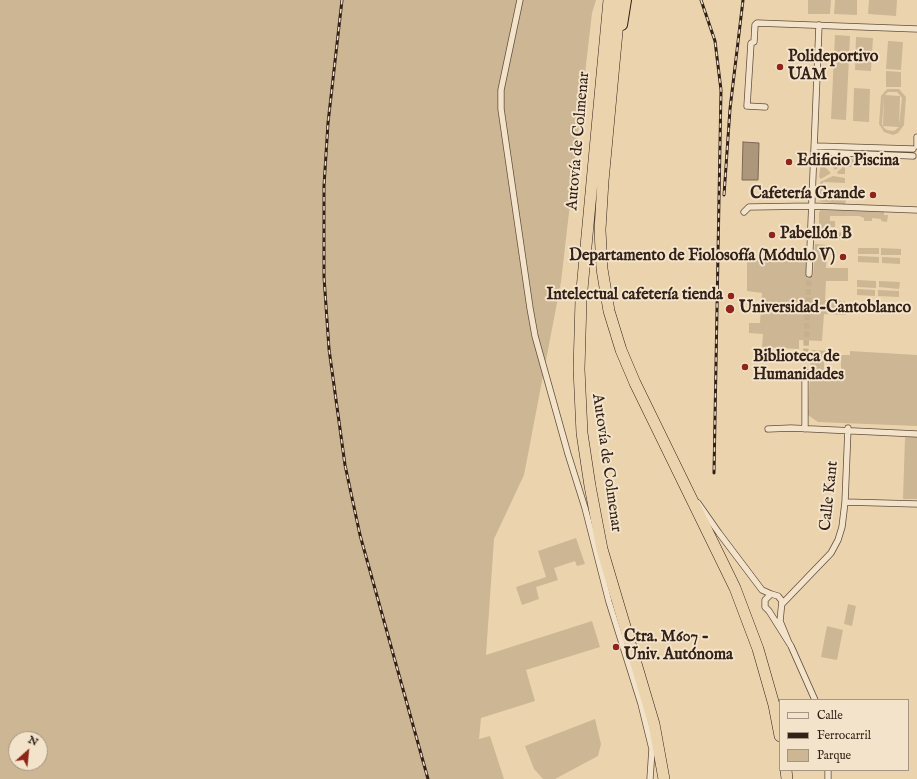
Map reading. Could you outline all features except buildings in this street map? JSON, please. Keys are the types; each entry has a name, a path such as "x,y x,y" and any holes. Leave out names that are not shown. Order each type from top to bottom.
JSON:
{"highway":[{"path":"602,65 601,25 604,0"},
{"name":"Autovía de Colmenar","path":"609,0 579,335 582,433 602,549 647,700 664,779"},
{"name":"Autovía de Colmenar","path":"620,0 600,230 602,269 609,311 626,362 735,588 756,643 774,705 779,731"},
{"path":"612,82 619,57 626,0"},
{"path":"658,779 660,755"}],"street":[{"path":"520,0 501,90 501,109 532,320 568,454 585,508 617,631 641,704 652,749 650,779"},
{"path":"765,107 747,106 751,43 754,42 755,25 757,23 917,29"},
{"path":"809,274 819,26"},
{"path":"815,149 915,151 917,137"},
{"path":"744,212 750,207 812,206 917,210"},
{"path":"805,371 805,427"},
{"path":"768,429 805,427 917,434"},
{"path":"848,430 917,430"},
{"name":"Calle Kant","path":"781,606 831,553 842,527 845,502 848,430"},
{"path":"688,488 719,534 762,590 778,596 792,593"},
{"path":"845,502 917,504"},
{"path":"771,594 766,597 764,602 765,607 789,643"},
{"path":"778,596 781,606 780,620 815,699"},
{"path":"769,611 776,612 781,606"}],"green space":[{"path":"0,0 596,0 592,13 561,282 524,475 494,539 486,655 592,621 600,647 526,670 535,701 481,718 479,739 490,736 504,779 0,779"},
{"path":"808,0 831,0 830,14 808,14"},
{"path":"835,0 857,0 857,15 834,14"},
{"path":"869,0 897,0 896,16 868,14"},
{"path":"835,35 850,36 846,120 831,119"},
{"path":"856,37 873,38 871,71 855,70"},
{"path":"888,41 903,42 901,70 886,69"},
{"path":"886,71 901,72 901,87 886,87"},
{"path":"854,88 870,89 869,122 853,121"},
{"path":"887,89 899,89 906,97 904,125 898,133 893,135 884,132 879,124 881,96","holes":["888,92 897,92 902,98 899,126 900,96 885,95","884,96 883,126 882,124","883,126 899,127 894,131 887,130"]},
{"path":"826,159 840,159 838,168 835,170"},
{"path":"843,159 872,160 872,164 852,163 851,167 845,167 845,174 838,174 837,172 842,168"},
{"path":"821,163 831,173 821,179 819,177"},
{"path":"833,176 845,178 845,183 823,182 823,188 828,188 828,193 823,193 823,198 846,200 845,204 822,202 818,200 820,182"},
{"path":"821,210 884,212 884,215 888,215 887,222 881,221 881,219 872,218 872,221 864,221 864,218 859,216 830,216 830,221 835,221 835,227 829,227 829,232 851,233 851,240 823,238 822,228 819,223 819,212"},
{"path":"815,244 827,245 826,268 848,268 848,281 826,281 825,300 847,302 846,315 824,314 822,341 799,340 799,349 762,347 763,334 749,333 749,323 760,323 762,293 747,291 747,259 792,261 806,259 806,275 813,276"},
{"path":"858,248 879,248 879,254 858,254"},
{"path":"881,248 901,249 901,255 881,255"},
{"path":"858,256 879,257 879,263 858,262"},
{"path":"882,257 900,258 900,264 882,263"},
{"path":"857,280 876,281 876,288 857,287"},
{"path":"879,281 900,282 899,289 879,287"},
{"path":"857,289 875,290 875,296 857,295"},
{"path":"878,290 899,291 899,297 878,296"},
{"path":"811,350 830,351 829,360 824,360 824,377 829,378 830,372 835,372 835,378 841,378 841,361 837,360 837,355 850,355 850,351 917,355 917,426 818,422 808,415"},
{"path":"905,437 917,437 917,499 903,499"},
{"path":"576,538 585,564 577,566 575,561 554,568 558,580 536,587 539,599 522,605 516,587 546,577 538,551"},
{"path":"848,604 856,606 852,626 844,624"},
{"path":"827,626 843,630 837,660 821,657"},
{"path":"595,719 601,744 598,756 555,779 543,779 534,769 525,746"}],"shaded area":[{"path":"743,142 759,143 758,180 742,180"}],"tunnel":[{"path":"805,371 809,274"}],"railway":[{"path":"342,0 328,123 324,186 324,277 329,349 345,465 360,535 428,779"},
{"path":"701,0 715,41 721,90 714,473"},
{"path":"724,195 730,109 743,0"}],"place":[{"name":"Polideportivo UAM","path":"780,67"},
{"name":"Edificio Piscina","path":"789,162"},
{"name":"Cafetería Grande","path":"873,195"},
{"name":"Pabellón B","path":"772,235"},
{"name":"Departamento de Fiolosofía (Módulo V)","path":"843,257"},
{"name":"Intelectual cafetería tienda","path":"731,296"},
{"name":"Universidad-Cantoblanco","path":"730,309"},
{"name":"Biblioteca de Humanidades","path":"745,367"},
{"name":"Ctra. M607 - Univ. Autónoma","path":"616,647"}]}
